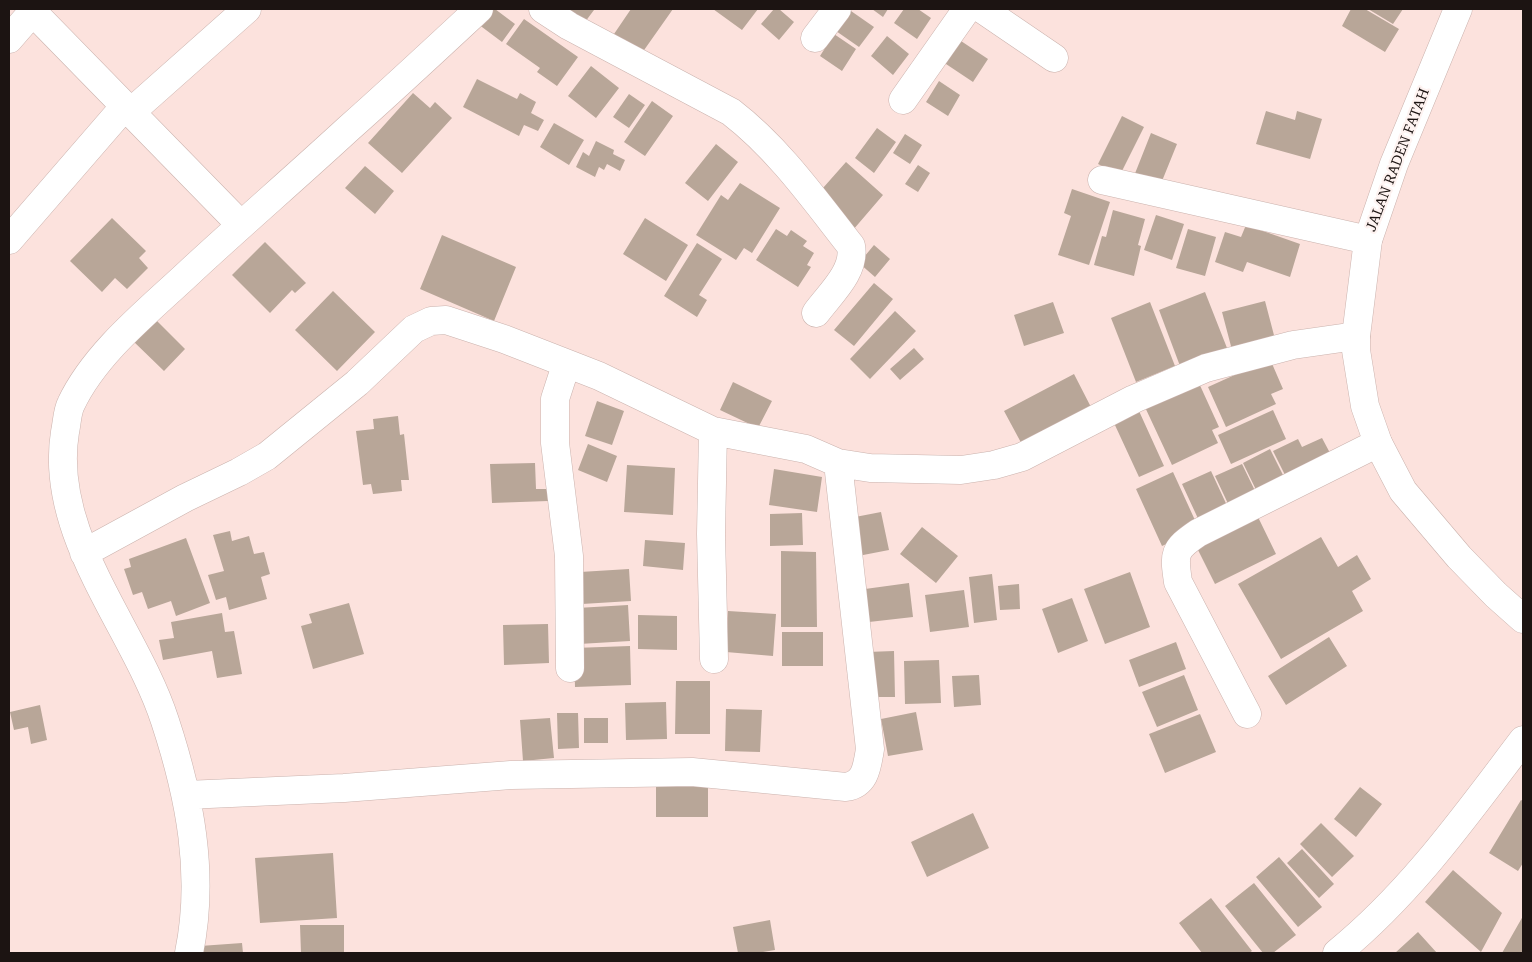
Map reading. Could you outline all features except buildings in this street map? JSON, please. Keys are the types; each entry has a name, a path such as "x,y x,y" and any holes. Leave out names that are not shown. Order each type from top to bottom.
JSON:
{"main road":[{"path":"9,240 128,109 247,9"},
{"path":"190,953 195,926 196,881 194,843 186,795 165,719 143,667 84,553 69,505 64,468 64,442 70,407 87,376 110,348 241,224 348,130 480,9"},
{"path":"543,9 576,30 731,112 747,124 780,155 851,246 853,255 850,265 816,314"},
{"path":"816,38 837,9"},
{"path":"903,100 967,9"},
{"path":"982,9 1054,58"},
{"name":"JALAN RADEN FATAH","path":"1458,9 1394,164 1368,240 1356,336 1356,350 1366,406 1378,443 1404,491 1459,558 1523,619"},
{"path":"9,40 32,10 241,224"},
{"path":"1102,180 1368,240"},
{"path":"84,553 266,456 356,383 414,329 431,320 446,320 504,338 566,365 599,376 713,431 806,449 838,463 870,468 952,470 994,466 1022,457 1134,400 1206,368 1293,345 1356,336"},
{"path":"566,365 555,399 555,443 569,556 570,668"},
{"path":"713,431 711,534 714,659"},
{"path":"1247,714 1178,582 1175,563 1177,552 1182,544 1198,533 1378,443"},
{"path":"186,795 344,788 511,775 692,772 846,787 853,786 860,781 866,770 870,749 838,463"},
{"path":"1337,953 1362,934 1443,846 1523,740"}]}
